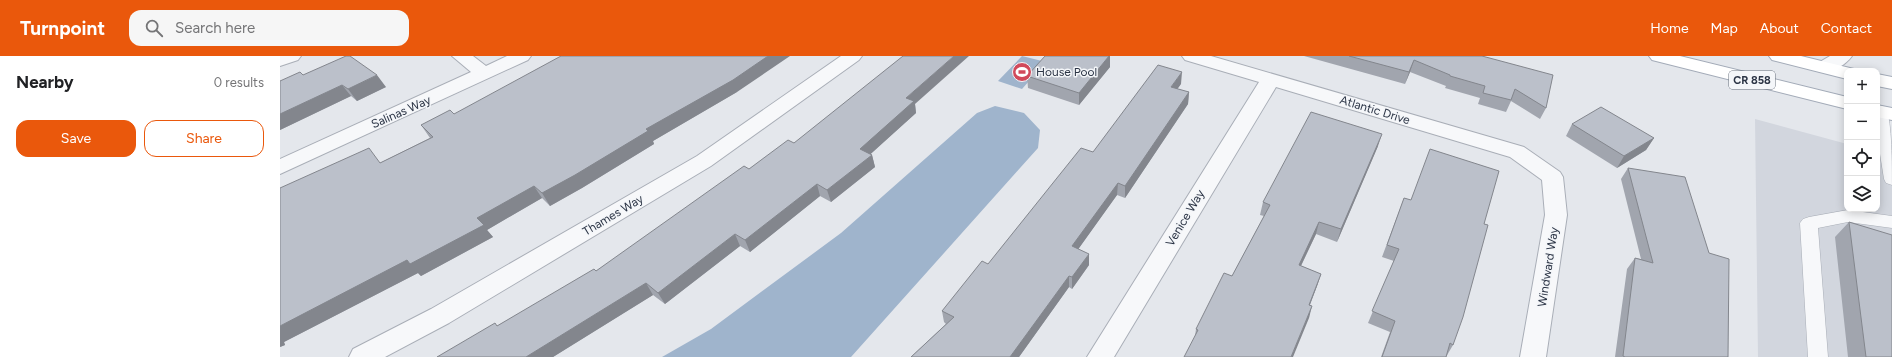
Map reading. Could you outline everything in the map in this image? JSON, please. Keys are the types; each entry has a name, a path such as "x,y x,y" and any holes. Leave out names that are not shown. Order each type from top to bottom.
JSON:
{"main road":[{"name":"CR 858","path":"1658,56 1844,102"},
{"name":"CR 858","path":"1778,56 1844,72"},
{"path":"1880,81 1892,84"},
{"path":"1880,86 1892,84"},
{"path":"1782,87 1844,88"}],"street":[{"path":"280,60 292,56"},
{"path":"461,56 485,74"},
{"name":"Salinas Way","path":"280,167 522,56"},
{"name":"Thames Way","path":"362,357 440,316 704,161 854,56"},
{"name":"Atlantic Drive","path":"1191,56 1517,152 1552,177"},
{"path":"1825,68 1843,56"},
{"name":"Venice Way","path":"1100,357 1270,79"},
{"name":"Windward Way","path":"1533,357 1556,215 1552,177"}],"lane":[{"path":"1885,112 1892,179"},
{"path":"1818,357 1809,223 1848,216 1892,222"}],"shaded area":[{"path":"1755,119 1844,143 1844,212 1880,212 1880,153 1892,156 1892,357 1758,357"}],"water":[{"name":"House Pool","path":"1022,56 1046,62 1022,89 998,81"},
{"path":"995,106 1024,113 1040,130 1038,148 851,357 662,357 711,329 841,233 977,113"}],"building":[{"path":"346,56 350,56 377,75 348,89 342,85 280,114 280,81 300,72 303,75"},
{"path":"561,56 768,56 733,80 646,129 648,131 575,175 542,193 534,186 477,218 484,225 410,264 407,260 280,326 280,188 369,148 380,163 433,137 421,125 450,110 454,114"},
{"path":"903,56 954,56 906,98 914,101 860,149 872,155 827,190 817,184 745,240 735,234 658,293 646,283 526,357 437,357 495,323 497,326 594,269 596,271 744,166 749,169 788,140 794,143"},
{"path":"1045,56 1109,56 1079,93 1027,76"},
{"path":"1349,56 1482,56 1553,75 1546,108 1515,89 1511,100 1483,93 1485,86 1450,76 1414,60 1409,72"},
{"path":"1158,65 1182,72 1171,87 1189,92 1125,186 1118,183 1072,246 1089,254 1072,277 1069,276 1010,357 911,357 954,317 942,311 982,261 988,264 1081,148 1093,152"},
{"path":"1601,107 1654,138 1624,156 1572,124"},
{"path":"1311,112 1382,134 1341,229 1319,222 1299,265 1321,274 1309,305 1312,306 1291,357 1184,357 1198,330 1196,329 1224,273 1232,276 1270,205 1263,202"},
{"path":"1430,149 1499,171 1484,224 1488,225 1463,317 1453,345 1450,343 1446,357 1382,357 1395,321 1372,311 1399,249 1387,245 1404,198 1411,200"},
{"path":"1628,168 1685,177 1709,253 1729,259 1728,357 1623,356 1635,258 1653,263"},
{"path":"1849,222 1892,235 1892,357 1866,357"}],"place":[{"name":"House Pool","path":"1022,72"}]}
